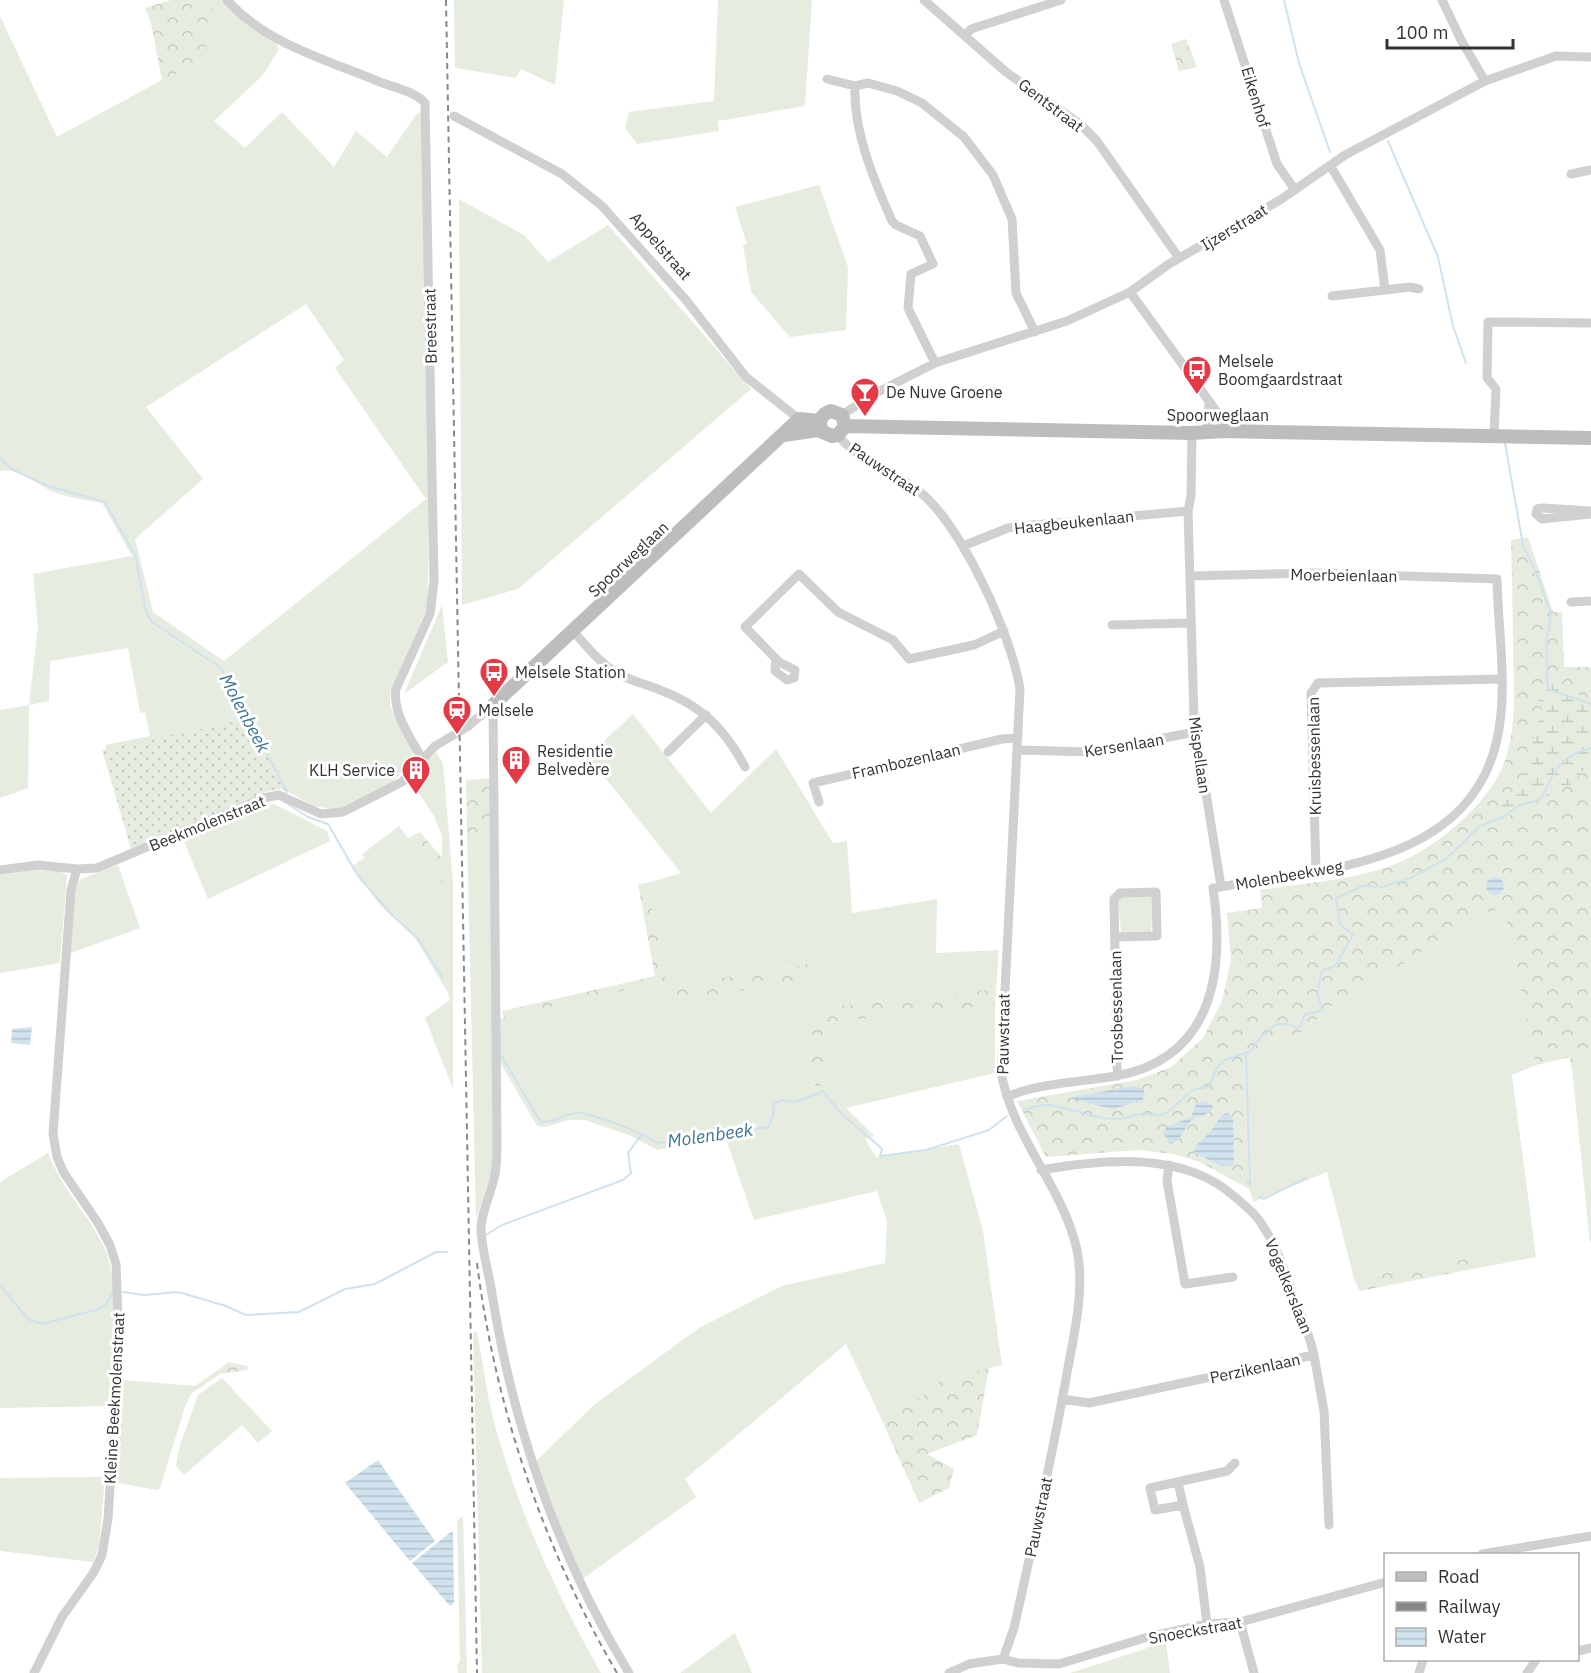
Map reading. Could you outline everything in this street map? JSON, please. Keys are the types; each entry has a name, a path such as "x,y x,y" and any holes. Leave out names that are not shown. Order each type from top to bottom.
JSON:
{"street":[{"name":"Breestraat","path":"227,0 261,30 286,43 402,91 425,104 433,597 424,630 396,689 395,700 396,709 422,759"},
{"name":"Gentstraat","path":"924,0 1006,72 1080,124 1097,141 1179,258"},
{"path":"966,35 971,29 1061,0"},
{"name":"Eikenhof","path":"1224,0 1277,164 1294,190"},
{"path":"1442,0 1461,40 1485,81"},
{"path":"975,44 989,25"},
{"name":"Ijzerstraat","path":"841,426 872,395 935,363 1067,321 1130,292 1179,258 1294,190 1330,165 1394,127 1485,81 1556,56 1591,57"},
{"path":"827,79 855,86 868,83 897,91 922,103 964,137 993,175 1012,219 1016,293 1035,332"},
{"path":"855,86 854,105 871,166 892,221 920,236 933,264 911,274 908,308 935,363"},
{"name":"Appelstraat","path":"454,116 562,174 602,206 686,300 746,377 799,419"},
{"path":"1330,165 1380,250 1385,290"},
{"path":"1571,174 1591,170"},
{"path":"1332,296 1410,287 1419,289"},
{"path":"1130,292 1222,419 1224,431"},
{"path":"1494,435 1496,389 1487,378 1488,322 1591,323"},
{"path":"1207,430 1209,403"},
{"name":"Spoorweglaan","path":"841,426 831,411 823,416 821,426 826,435 841,426 1192,433 1207,430 1591,438"},
{"path":"799,419 821,426"},
{"name":"Spoorweglaan","path":"459,731 493,705 574,632 799,419"},
{"name":"Spoorweglaan","path":"784,435 821,426"},
{"name":"Pauwstraat","path":"841,426 850,447 921,492 944,518 963,546 1004,631 1018,678 1018,750 1000,1041 1001,1071 1007,1097 1065,1215 1077,1251 1079,1293 1062,1399 1014,1628 1003,1659"},
{"name":"Mispellaan","path":"1192,433 1191,496 1188,511 1195,732 1221,886"},
{"path":"1542,508 1591,513 1542,519 1536,514 1538,509 1542,508"},
{"name":"Haagbeukenlaan","path":"963,546 1008,528 1188,511"},
{"name":"Moerbeienlaan","path":"1190,576 1314,573 1497,579"},
{"path":"776,658 744,627 800,574 838,612 893,640 909,659 974,645 1004,631"},
{"name":"Molenbeekweg","path":"1007,1097 1118,1076 1161,1059 1184,1042 1208,1004 1216,973 1213,888 1316,871 1398,852 1437,829 1468,799 1484,778 1496,748 1502,701 1497,579"},
{"path":"1572,602 1591,601"},
{"path":"1112,625 1191,622"},
{"path":"574,632 599,660 618,674 674,695 706,714 733,743 746,767"},
{"name":"Kruisbessenlaan","path":"1316,871 1311,693 1318,683 1502,679"},
{"path":"493,705 498,1143 494,1179 482,1217 483,1248 508,1373 543,1491 583,1588 629,1673"},
{"path":"668,752 706,714"},
{"name":"Beekmolenstraat","path":"0,870 38,865 77,869 111,863 264,798 279,795 321,814 343,812 402,782 435,746 459,731"},
{"name":"Kersenlaan","path":"1018,750 1090,752 1195,732"},
{"name":"Frambozenlaan","path":"819,802 813,783 1002,739 1018,738"},
{"name":"Kleine Beekmolenstraat","path":"34,1673 62,1617 94,1572 102,1555 107,1528 119,1346 119,1306 113,1254 98,1223 64,1173 57,1157 53,1134 71,890 77,869"},
{"name":"Trosbessenlaan","path":"1115,937 1162,937 1156,892 1120,892 1114,899 1118,1076"},
{"name":"Vogelkerslaan","path":"1041,1170 1096,1163 1134,1162 1169,1165 1195,1172 1227,1189 1260,1220 1279,1252 1306,1325 1314,1355"},
{"path":"1169,1165 1167,1181 1185,1284 1233,1277"},
{"name":"Perzikenlaan","path":"1062,1399 1089,1403 1314,1355 1325,1421 1329,1525"},
{"path":"1183,1504 1155,1510 1150,1488 1227,1471 1235,1463"},
{"path":"1178,1482 1200,1567 1207,1624"},
{"path":"1488,1553 1591,1536"},
{"name":"Snoeckstraat","path":"1003,1659 1036,1665 1059,1664 1149,1637 1207,1624 1240,1622 1384,1583"},
{"path":"1240,1622 1254,1673"},
{"path":"950,1673 969,1664 1003,1659"}],"green space":[{"path":"171,0 208,0 224,22 204,42 211,58 162,80 151,23 145,8"},
{"path":"208,0 223,0 251,27 276,43 279,49 263,75 214,121 245,148 282,112 334,167 356,131 387,157 416,115 421,112 429,498 428,606 390,694 390,706 413,751 412,761 388,787 337,810 314,806 290,793 251,718 106,750 105,745 150,736 145,712 140,713 128,648 50,661 49,701 29,705 38,627 33,574 132,556 102,503 61,495 22,474 7,470 0,471 0,16 57,137 160,81 211,58 203,42 224,22","holes":["306,304 344,360 335,368 426,499 224,661 153,612 135,539 203,479 146,407"]},
{"path":"454,0 564,0 555,85 521,69 516,78 455,68"},
{"path":"718,0 812,0 805,106 718,121 719,131 637,144 625,128 629,112 714,101"},
{"path":"1186,39 1197,67 1179,71 1171,44"},
{"path":"819,185 848,267 846,330 790,337 751,292 743,245 747,244 735,207"},
{"path":"459,199 524,235 548,262 608,225 751,389 518,589 462,605"},
{"path":"1528,537 1553,612 1562,612 1564,667 1591,667 1591,1067 1572,1069 1570,1057 1536,1065 1503,905 1330,1007 1300,1034 1271,1039 1244,1060 1249,1189 1200,1162 1174,1154 1138,1150 1046,1157 1017,1101 1137,1080 1171,1067 1203,1038 1222,1001 1231,960 1227,913 1262,908 1260,890 1348,877 1398,863 1429,847 1444,836 1473,810 1485,795 1503,766 1511,739 1514,696 1511,540"},
{"path":"442,605 448,662 404,694"},
{"path":"1548,683 1591,699 1591,761 1572,784 1553,789 1543,803 1533,804 1502,819 1499,810 1516,787 1532,751 1534,727 1539,722 1542,708 1538,703"},
{"path":"29,705 28,788 0,798 0,710"},
{"path":"633,714 711,813 776,749 833,843 847,841 852,913 937,899 936,953 999,950 996,989 809,1009 809,1048 815,1086 828,1084 825,1023 995,1005 995,1073 846,1108 874,1136 865,1139 876,1157 959,1144 983,1231 1002,1365 939,1380 936,1390 879,1414 846,1344 685,1479 696,1497 581,1580 534,1463 595,1404 699,1328 782,1286 885,1263 887,1221 877,1191 754,1220 726,1139 657,1150 631,1136 585,1120 569,1120 546,1127 537,1126 498,1059 498,1019 666,981 647,883 681,873 588,756","holes":["806,964 665,1003 663,988"]},
{"path":"252,718 290,793 280,789 265,792 131,849 102,750"},
{"path":"436,752 443,763 453,883 453,1089 425,1018 450,1000 448,993 415,938 380,905 351,867 364,858 362,854 399,826 442,882 442,836 434,816 411,781"},
{"path":"491,778 490,834 467,834 466,780"},
{"path":"274,804 327,831 330,841 208,899 182,837"},
{"path":"420,832 442,858 442,884 408,838"},
{"path":"467,834 490,834 492,1170 476,1219"},
{"path":"118,865 140,928 68,954 75,885 81,879"},
{"path":"35,870 59,871 67,875 60,963 0,973 0,875"},
{"path":"647,883 666,981 504,1018 502,1011 655,976 638,884"},
{"path":"1121,896 1150,896 1153,898 1151,933 1121,933 1118,899"},
{"path":"1503,905 1536,1065 1512,1075 1536,1257 1478,1268 1475,1257 1354,1279 1327,1172 1254,1202 1249,1189 1244,1060 1271,1039 1300,1034 1330,1007"},
{"path":"807,964 808,980 665,1003 662,988"},
{"path":"996,989 995,1005 825,1023 828,1085 815,1086 809,1048 809,1009"},
{"path":"1591,1067 1591,1242 1590,1242 1572,1069"},
{"path":"48,1153 61,1179 97,1234 110,1263 115,1325 109,1406 0,1408 0,1182"},
{"path":"1476,1257 1478,1268 1360,1291 1354,1279"},
{"path":"473,1332 477,1332 491,1411 527,1519 554,1582 601,1673 482,1673"},
{"path":"229,1362 248,1366 247,1370 220,1374 192,1393 195,1386"},
{"path":"989,1368 977,1435 927,1454 954,1469 949,1488 919,1503 879,1414 936,1390 939,1380"},
{"path":"222,1378 272,1431 258,1443 242,1425 184,1475 176,1466 179,1448 198,1395"},
{"path":"121,1380 195,1386 185,1407 160,1488 157,1490 113,1482"},
{"path":"105,1477 99,1547 93,1562 0,1551 0,1478"},
{"path":"463,1516 467,1673 458,1673 457,1664 460,1662 457,1520"},
{"path":"735,1633 752,1673 680,1673"},
{"path":"1166,1642 1170,1673 1070,1673 1083,1669"}],"water":[{"path":"1495,877 1501,880 1504,886 1501,892 1495,895 1489,892 1486,886 1489,880"},
{"path":"32,1027 30,1045 11,1043 12,1029"},
{"path":"1135,1086 1144,1090 1143,1100 1112,1109 1073,1099 1076,1096"},
{"path":"1203,1101 1212,1104 1213,1108 1192,1120 1178,1140 1170,1144 1163,1133 1167,1127 1191,1117 1196,1104"},
{"path":"1227,1113 1233,1117 1234,1165 1222,1166 1194,1153 1195,1147 1222,1115"},
{"path":"378,1460 435,1541 410,1561 345,1483"},
{"path":"453,1532 454,1603 450,1606 412,1563"}],"waterway":[{"path":"1284,0 1299,63 1330,152"},
{"path":"1388,141 1438,257 1453,326 1466,363"},
{"path":"1505,443 1523,545 1539,580 1551,615 1546,641 1548,689 1591,704"},
{"name":"Molenbeek","path":"0,458 11,469 48,486 105,502 135,555 146,611 152,622 221,668 287,791 285,795"},
{"name":"Molenbeek","path":"1023,1110 1048,1105 1101,1118 1121,1119 1141,1114 1160,1116 1194,1090 1209,1087 1217,1068 1225,1060 1251,1051 1259,1039 1275,1025 1286,1023 1297,1028 1301,1025 1305,1014 1322,1009 1317,992 1322,971 1335,966 1353,935 1340,924 1336,898 1363,886 1383,887 1410,878 1446,859 1480,826 1503,817 1520,805 1540,800 1558,767 1571,756 1591,748"},
{"name":"Molenbeek","path":"283,801 308,817 328,824 358,876 393,916 418,938 442,977"},
{"path":"1246,1054 1250,1186"},
{"name":"Molenbeek","path":"501,1055 540,1121 545,1122 582,1113 621,1125 658,1143 768,1127 773,1116 774,1103 782,1100 795,1102 824,1091 843,1114 882,1149 880,1156 926,1150 989,1130 1007,1116"},
{"path":"486,1235 502,1225 623,1180 631,1173 628,1153 642,1134"},
{"path":"1260,1197 1264,1199 1306,1178"},
{"path":"123,1292 144,1295 178,1292 226,1306 246,1315 299,1312 345,1289 375,1284 436,1252 447,1252"},
{"path":"0,1285 28,1319 42,1324 100,1309 107,1303 113,1292"}],"railway":[{"path":"446,0 477,1673"},
{"path":"477,1263 496,1370 526,1475 566,1576 617,1673"}],"place":[{"name":"Melsele Boomgaardstraat","path":"1197,396"},
{"name":"De Nuve Groene","path":"865,418"},
{"name":"Melsele Station","path":"494,698"},
{"name":"Melsele","path":"457,736"},
{"name":"Residentie Belvedère","path":"516,786"},
{"name":"KLH Service","path":"416,796"}]}
